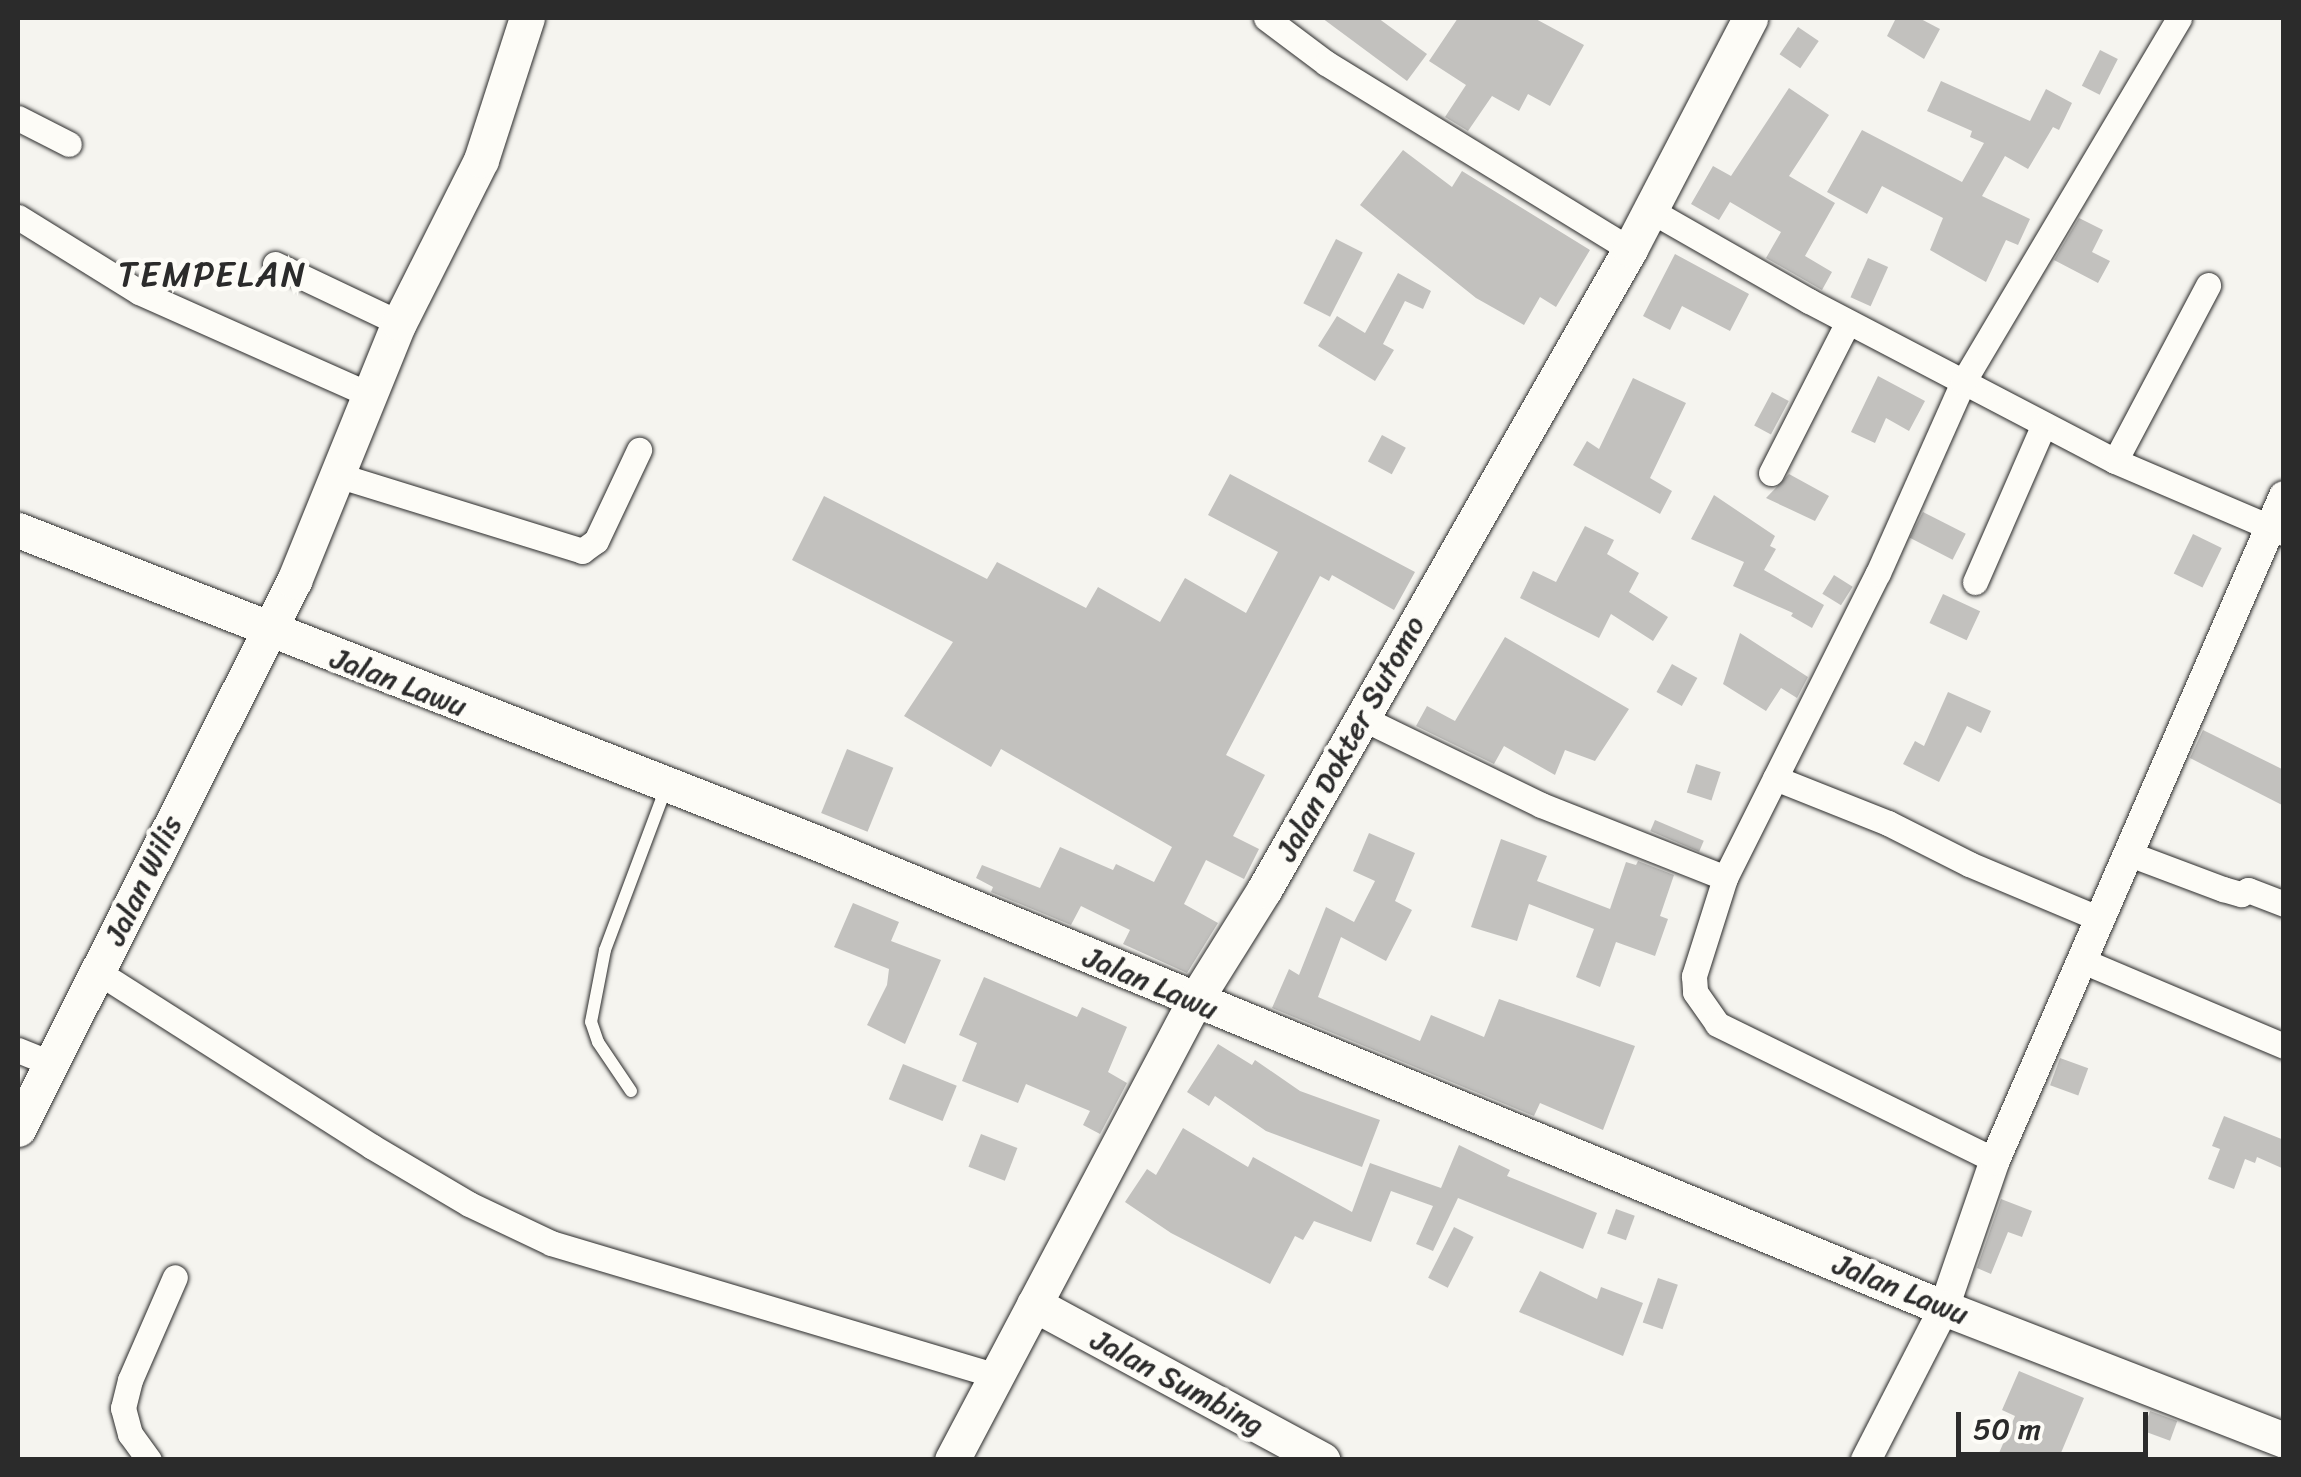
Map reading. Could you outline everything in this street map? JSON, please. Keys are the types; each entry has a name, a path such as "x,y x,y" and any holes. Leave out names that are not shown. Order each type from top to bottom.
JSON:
{"main road":[{"name":"Jalan Wilis","path":"18,1128 294,581 334,474 399,323 480,160 526,18"},
{"name":"Jalan Dokter Sutomo","path":"952,1460 1194,1002 1264,890 1630,249 1750,18"},
{"name":"Jalan Lawu","path":"18,530 270,632 815,842 1194,1002 1944,1308 2284,1440"},
{"name":"Jalan Sumbing","path":"1034,1304 1322,1460"}],"street":[{"path":"1266,18 1326,64 1630,249"},
{"path":"1993,1168 1737,1035 1710,1016 1695,992 1694,976 1725,878 1878,572 1963,382 2179,18"},
{"path":"18,118 69,144"},
{"path":"1650,210 1848,322 2115,461 2276,530"},
{"path":"18,216 139,292 368,394"},
{"path":"275,264 399,323"},
{"path":"2115,461 2208,285"},
{"path":"1771,473 1848,322"},
{"path":"1975,582 2044,424"},
{"path":"334,474 582,552 596,541 639,450"},
{"path":"1866,1460 1944,1308 1993,1168 2126,853 2276,530 2284,496"},
{"path":"1360,717 1541,804 1725,878"},
{"path":"1776,778 1888,823 1969,864 2100,919"},
{"path":"2126,853 2223,889 2241,894 2248,890 2284,904"},
{"path":"2083,960 2284,1046"},
{"path":"98,972 388,1156 469,1204 551,1243 996,1376"},
{"path":"18,1050 51,1063"},
{"path":"150,1460 130,1434 123,1408 130,1380 176,1276"}],"lane":[{"path":"631,1091 598,1042 592,1022 605,950 667,785"}],"building":[{"path":"1322,18 1378,18 1427,54 1407,81"},
{"path":"1458,18 1534,18 1584,45 1550,106 1528,94 1519,111 1492,96 1468,131 1445,117 1466,85 1429,61"},
{"path":"1896,18 1919,18 1940,29 1924,59 1887,36"},
{"path":"1798,27 1819,41 1800,68 1780,54"},
{"path":"2100,50 2118,59 2100,95 2082,86"},
{"path":"1941,81 2030,121 2046,89 2072,103 2059,130 2053,127 2028,169 2005,156 1982,196 2030,219 2018,245 2006,240 1986,282 1930,250 1943,218 1882,186 1867,214 1827,192 1862,130 1962,182 1984,143 1970,137 1972,131 1927,111"},
{"path":"1789,88 1829,115 1789,176 1835,203 1805,256 1832,272 1822,290 1766,258 1781,232 1730,202 1719,220 1691,204 1713,166 1731,176"},
{"path":"1403,150 1452,187 1462,171 1590,250 1556,307 1540,297 1524,325 1476,298 1360,205"},
{"path":"2079,218 2103,230 2092,252 2110,261 2098,283 2054,260"},
{"path":"1336,239 1363,253 1330,317 1303,303"},
{"path":"1675,254 1749,294 1730,331 1682,306 1670,330 1643,316"},
{"path":"1868,258 1888,267 1871,306 1851,297"},
{"path":"1398,273 1431,291 1423,309 1405,301 1383,344 1394,350 1375,381 1318,346 1337,316 1365,333"},
{"path":"1878,376 1925,401 1909,431 1886,418 1875,443 1851,432"},
{"path":"1633,378 1686,403 1650,478 1672,491 1660,514 1573,465 1587,441 1599,449"},
{"path":"1772,392 1789,401 1771,434 1754,426"},
{"path":"1382,435 1406,448 1392,474 1368,461"},
{"path":"1230,474 1415,572 1394,610 1332,575 1329,581 1320,576 1226,755 1265,775 1233,836 1259,849 1244,879 1206,860 1184,904 1218,923 1187,973 1123,944 1130,930 1081,906 1071,925 991,892 993,887 976,878 982,865 1040,888 1060,847 1113,870 1116,864 1154,882 1172,847 1001,749 991,767 904,716 953,642 792,560 824,496 987,579 997,562 1086,608 1098,587 1160,622 1185,578 1246,613 1278,552 1208,515"},
{"path":"1789,474 1829,496 1815,521 1766,498"},
{"path":"1714,495 1775,536 1770,546 1776,549 1764,570 1824,605 1812,628 1791,616 1793,613 1733,586 1744,562 1691,539"},
{"path":"1923,512 1966,534 1953,560 1910,538"},
{"path":"1585,526 1614,540 1607,554 1639,573 1629,592 1668,617 1653,641 1611,614 1599,638 1520,598 1533,571 1556,582"},
{"path":"2193,534 2222,548 2202,588 2174,574"},
{"path":"1834,575 1853,587 1841,605 1822,594"},
{"path":"1943,594 1980,611 1967,640 1929,623"},
{"path":"1740,633 1808,677 1797,698 1781,688 1766,711 1723,684"},
{"path":"1505,637 1629,709 1595,761 1565,750 1555,775 1504,746 1494,764 1416,726 1427,706 1455,721"},
{"path":"1672,664 1697,678 1682,706 1656,692"},
{"path":"1948,692 1991,711 1981,733 1967,726 1939,782 1903,764 1915,741 1924,746"},
{"path":"2203,730 2284,770 2284,806 2190,758"},
{"path":"847,749 893,768 868,832 821,813"},
{"path":"1696,764 1721,772 1711,801 1687,793"},
{"path":"1655,820 1704,841 1699,852 1650,831"},
{"path":"1369,833 1415,853 1395,901 1412,910 1386,961 1341,937 1318,997 1420,1041 1431,1015 1484,1037 1499,999 1635,1046 1603,1130 1540,1103 1534,1116 1272,1008 1289,969 1299,975 1326,907 1354,922 1375,881 1353,871"},
{"path":"1501,839 1547,856 1537,881 1610,909 1626,862 1636,865 1638,861 1674,875 1660,916 1668,919 1655,956 1616,942 1600,987 1576,977 1594,929 1529,904 1517,941 1471,927"},
{"path":"853,903 899,922 891,941 941,960 905,1044 867,1025 887,985 889,969 834,947"},
{"path":"984,977 1077,1017 1082,1007 1127,1027 1108,1072 1127,1083 1100,1134 1083,1125 1090,1111 1026,1084 1018,1103 962,1081 977,1043 959,1035"},
{"path":"1218,1044 1252,1065 1255,1060 1300,1091 1380,1120 1362,1167 1266,1131 1215,1096 1209,1106 1187,1092"},
{"path":"2060,1058 2088,1068 2078,1096 2050,1085"},
{"path":"903,1064 957,1086 943,1121 889,1099"},
{"path":"2224,1116 2284,1140 2284,1169 2257,1157 2255,1163 2245,1159 2234,1189 2208,1179 2220,1149 2212,1146"},
{"path":"1183,1128 1248,1167 1253,1157 1352,1212 1370,1163 1441,1188 1459,1145 1510,1170 1507,1176 1597,1213 1583,1249 1458,1198 1433,1251 1416,1244 1433,1206 1391,1191 1371,1242 1314,1221 1303,1240 1295,1236 1270,1284 1171,1233 1125,1202 1147,1169 1156,1175"},
{"path":"981,1134 1017,1148 1005,1181 968,1167"},
{"path":"2001,1199 2032,1211 2022,1237 2008,1232 1991,1274 1977,1268"},
{"path":"1616,1209 1635,1216 1626,1240 1607,1233"},
{"path":"1454,1227 1474,1237 1448,1288 1428,1278"},
{"path":"1540,1271 1597,1299 1601,1287 1643,1303 1623,1356 1519,1312"},
{"path":"1658,1278 1678,1285 1663,1329 1643,1322"},
{"path":"2019,1371 2084,1398 2058,1460 1996,1460 2015,1416 2002,1410"},
{"path":"2150,1411 2177,1421 2170,1441 2143,1431"}],"district":[{"name":"TEMPELAN","path":"213,274"}]}
